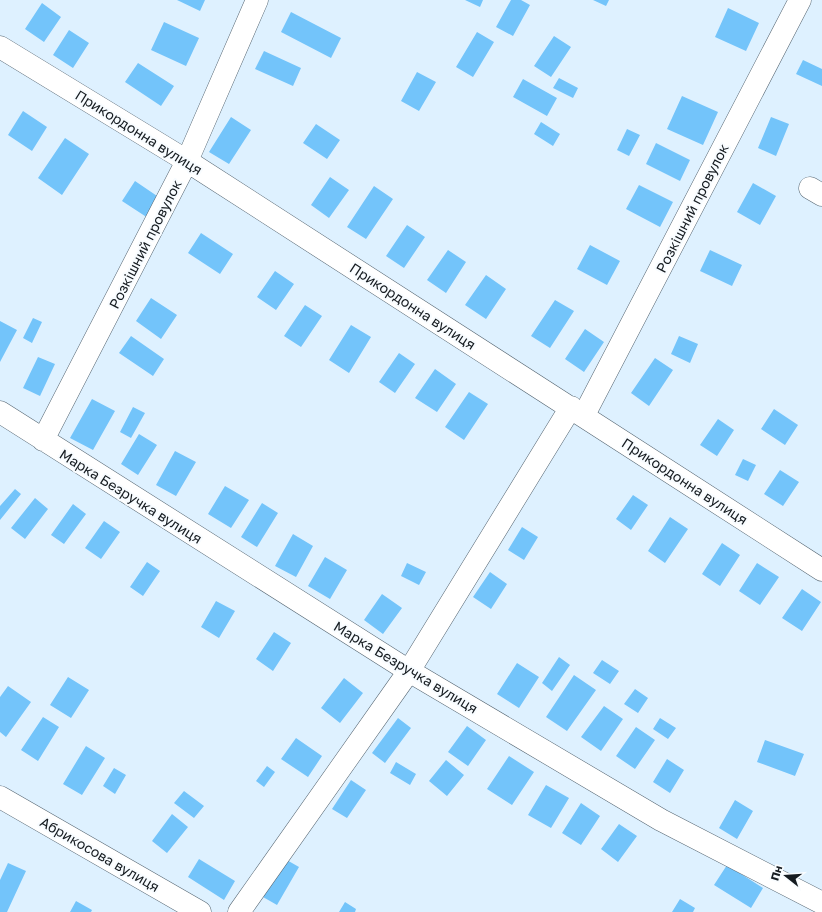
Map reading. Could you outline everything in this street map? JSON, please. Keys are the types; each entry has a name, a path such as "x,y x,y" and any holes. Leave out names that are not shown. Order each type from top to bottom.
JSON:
{"street":[{"name":"Розкішний провулок","path":"43,440 187,161 257,0"},
{"name":"Розкішний провулок","path":"239,912 409,671 577,411 800,0"},
{"name":"Прикордонна вулиця","path":"0,47 187,161 822,570"},
{"name":"Марка Безручка вулиця","path":"0,412 409,671 661,820 822,903"},
{"name":"Абрикосова вулиця","path":"0,797 200,912"}],"building":[{"path":"177,0 205,0 200,11"},
{"path":"465,0 483,0 480,7"},
{"path":"511,0 521,0 530,5 513,36 496,27"},
{"path":"593,0 609,0 606,6"},
{"path":"42,3 61,17 44,42 25,29"},
{"path":"728,8 759,23 746,51 715,37"},
{"path":"291,12 341,38 331,58 281,32"},
{"path":"164,22 199,38 186,66 151,50"},
{"path":"69,30 89,43 73,68 53,55"},
{"path":"477,32 494,42 473,77 456,67"},
{"path":"554,36 571,47 551,77 534,66"},
{"path":"264,51 301,68 293,86 255,69"},
{"path":"803,60 822,69 822,86 796,74"},
{"path":"138,63 174,86 161,106 125,82"},
{"path":"417,72 436,82 419,111 401,101"},
{"path":"559,78 578,88 573,98 553,88"},
{"path":"523,79 557,98 547,116 513,97"},
{"path":"682,96 718,112 703,145 667,129"},
{"path":"23,111 47,127 32,151 8,135"},
{"path":"231,117 251,130 229,164 209,152"},
{"path":"771,117 789,124 776,156 758,148"},
{"path":"541,122 560,134 553,146 534,134"},
{"path":"316,124 340,140 327,159 303,143"},
{"path":"627,129 640,135 629,156 617,150"},
{"path":"65,138 89,154 62,195 38,178"},
{"path":"656,143 690,160 680,181 646,164"},
{"path":"330,177 349,190 329,218 311,205"},
{"path":"135,181 160,198 148,218 122,201"},
{"path":"753,183 776,196 760,225 737,212"},
{"path":"639,185 673,202 660,227 626,209"},
{"path":"374,186 393,199 366,239 347,227"},
{"path":"407,225 425,237 404,268 386,256"},
{"path":"201,233 233,254 220,274 188,253"},
{"path":"590,245 620,261 607,285 577,269"},
{"path":"448,250 466,262 446,293 427,280"},
{"path":"710,250 742,265 732,286 700,271"},
{"path":"275,271 294,284 276,310 257,297"},
{"path":"486,275 506,289 486,319 465,305"},
{"path":"151,298 177,315 161,339 136,321"},
{"path":"555,300 574,311 550,348 531,336"},
{"path":"305,305 322,316 301,347 284,336"},
{"path":"33,318 42,322 32,343 23,338"},
{"path":"0,321 17,330 0,362"},
{"path":"351,325 371,337 349,373 329,360"},
{"path":"585,329 604,342 584,372 565,359"},
{"path":"131,336 164,359 153,376 119,353"},
{"path":"679,336 698,344 690,363 671,354"},
{"path":"399,353 415,364 395,393 379,382"},
{"path":"38,357 55,364 40,396 23,388"},
{"path":"655,358 673,370 649,406 631,393"},
{"path":"435,369 456,384 437,412 415,398"},
{"path":"469,392 488,404 464,440 445,427"},
{"path":"92,399 115,411 93,450 70,438"},
{"path":"133,407 145,413 131,438 120,432"},
{"path":"774,409 798,425 785,445 761,429"},
{"path":"718,419 734,430 717,456 700,445"},
{"path":"139,434 157,445 138,475 121,464"},
{"path":"175,451 196,462 176,496 156,485"},
{"path":"743,459 756,465 748,481 735,475"},
{"path":"780,470 799,482 783,506 764,494"},
{"path":"225,486 249,500 231,528 208,514"},
{"path":"15,489 21,494 0,520 0,506"},
{"path":"633,495 648,505 631,530 616,519"},
{"path":"35,498 48,509 25,539 11,528"},
{"path":"262,503 278,513 257,547 241,537"},
{"path":"73,504 86,514 64,544 51,535"},
{"path":"670,517 688,529 665,563 648,551"},
{"path":"104,521 120,532 101,559 85,548"},
{"path":"522,527 538,537 524,560 508,550"},
{"path":"293,534 313,546 296,577 275,566"},
{"path":"722,543 740,555 720,586 702,574"},
{"path":"325,557 347,570 330,599 308,586"},
{"path":"147,562 160,571 143,596 130,587"},
{"path":"407,563 426,572 419,585 401,576"},
{"path":"757,563 779,577 760,605 739,591"},
{"path":"490,572 507,584 491,609 473,597"},
{"path":"802,589 821,602 802,631 782,618"},
{"path":"382,594 402,608 383,634 364,620"},
{"path":"216,601 235,611 219,638 201,627"},
{"path":"274,632 291,643 273,671 256,659"},
{"path":"559,657 570,665 552,691 542,683"},
{"path":"602,660 619,671 610,684 593,673"},
{"path":"517,663 539,677 519,708 497,694"},
{"path":"574,675 596,690 567,731 546,717"},
{"path":"68,677 89,690 71,718 50,705"},
{"path":"344,678 363,693 340,723 321,708"},
{"path":"8,686 31,702 6,737 0,732 0,697"},
{"path":"635,689 648,698 638,713 624,704"},
{"path":"604,706 623,719 601,751 581,737"},
{"path":"43,717 59,727 38,761 21,750"},
{"path":"398,718 411,728 385,763 372,753"},
{"path":"660,718 676,728 668,739 653,729"},
{"path":"467,726 486,740 468,766 448,752"},
{"path":"636,727 655,740 635,769 616,756"},
{"path":"296,738 322,756 308,777 281,759"},
{"path":"765,740 804,754 795,776 757,762"},
{"path":"86,746 105,758 82,795 63,784"},
{"path":"509,756 534,772 512,805 487,789"},
{"path":"667,759 684,770 670,793 653,782"},
{"path":"446,760 464,775 447,796 429,781"},
{"path":"396,762 416,774 410,785 390,773"},
{"path":"267,766 275,772 264,787 256,781"},
{"path":"114,768 126,775 115,794 103,786"},
{"path":"351,780 366,790 347,818 332,809"},
{"path":"546,785 569,798 551,828 528,815"},
{"path":"184,791 204,806 194,818 174,803"},
{"path":"735,800 753,811 737,839 719,828"},
{"path":"581,803 600,816 581,845 562,833"},
{"path":"172,814 188,827 167,853 152,841"},
{"path":"619,824 637,836 618,862 601,849"},
{"path":"199,859 235,881 224,900 188,877"},
{"path":"285,859 299,867 277,905 263,897"},
{"path":"8,863 26,871 7,912 0,912 0,880"},
{"path":"727,865 763,888 751,908 714,885"},
{"path":"680,899 695,908 693,912 672,912"},
{"path":"76,901 92,910 91,912 70,912"},
{"path":"345,902 356,909 355,912 339,912"}]}
